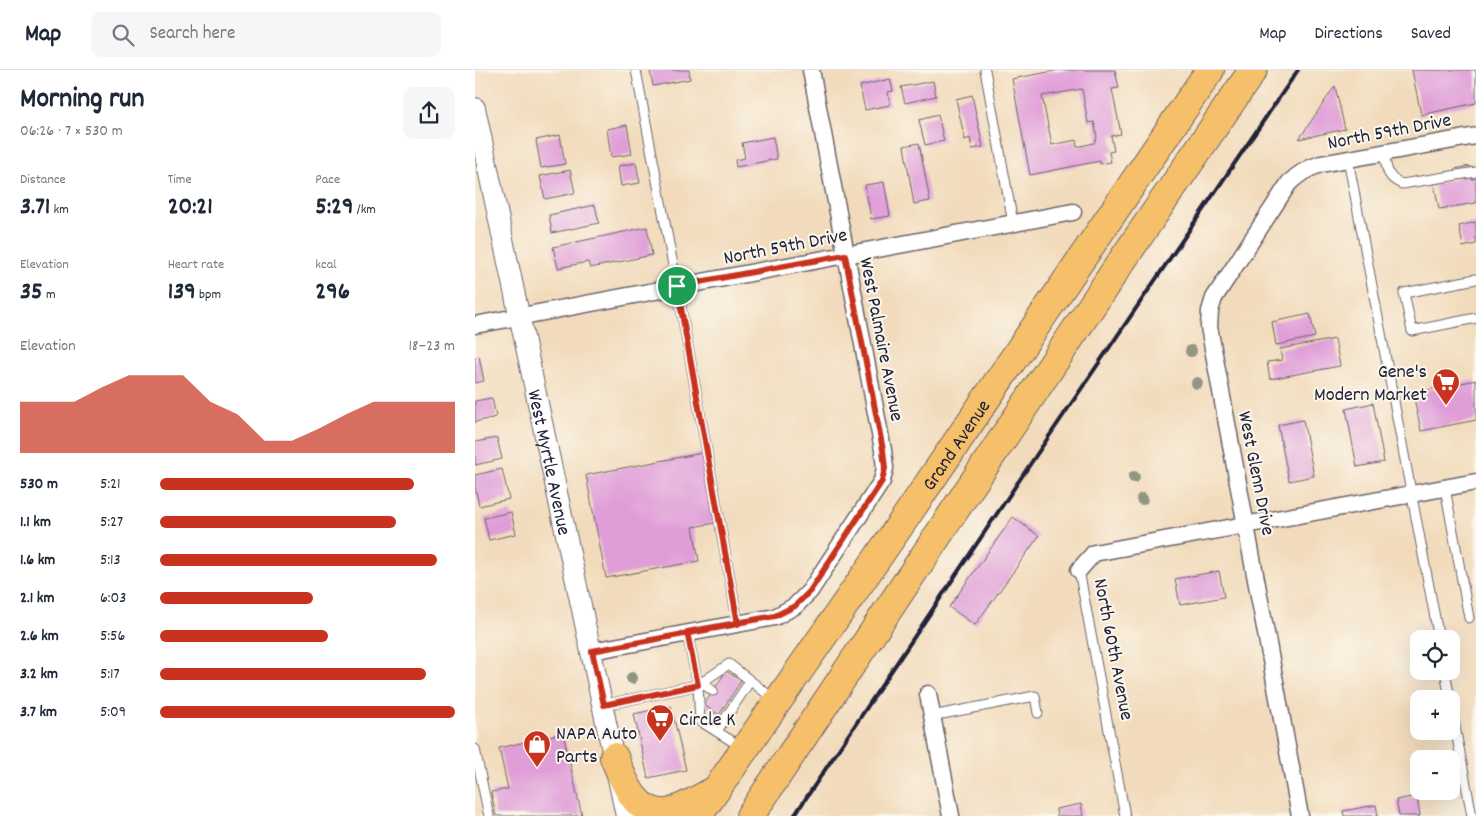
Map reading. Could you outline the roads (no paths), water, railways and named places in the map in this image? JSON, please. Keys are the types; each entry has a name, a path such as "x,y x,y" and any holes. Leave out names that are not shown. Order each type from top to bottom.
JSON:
{"highway":[{"name":"Grand Avenue","path":"698,816 903,521 1210,70"},
{"name":"Grand Avenue","path":"750,816 1111,276 1253,70"},
{"path":"615,758 627,788 637,804 648,812 669,812 714,791"}],"street":[{"name":"West Palmaire Avenue","path":"738,624 775,616 795,606 810,591 877,492 885,468 811,70"},
{"name":"West Myrtle Avenue","path":"475,108 627,816"},
{"name":"North 59th Drive","path":"1310,168 1348,159 1476,136"},
{"name":"West Glenn Drive","path":"1300,816 1209,327 1210,311 1214,298 1289,183 1299,173 1310,168"},
{"name":"North 59th Drive","path":"475,325 1073,212"},
{"name":"North 60th Avenue","path":"1079,570 1094,553 1476,482"},
{"path":"592,651 738,624"},
{"path":"928,694 951,816"}],"lane":[{"path":"636,70 738,624"},
{"path":"985,70 1013,223"},
{"path":"1385,153 1388,172 1394,181 1402,184 1476,172"},
{"path":"1348,159 1437,630"},
{"path":"1476,279 1404,293 1412,331 1476,318"},
{"path":"1445,488 1469,618"},
{"name":"North 60th Avenue","path":"1079,570 1125,816"},
{"path":"687,632 700,684 700,721 744,748"},
{"path":"604,705 700,684 729,664 777,701"},
{"path":"717,731 731,703 751,681"},
{"path":"700,684 713,691"},
{"path":"932,716 1035,696 1038,713"},
{"path":"1457,740 1472,816"},
{"path":"475,749 489,816"}],"railway":[{"path":"794,816 1298,70"}],"place":[{"name":"Gene's Modern Market","path":"1446,406"},
{"name":"Circle K","path":"660,742"},
{"name":"NAPA Auto Parts","path":"537,768"}]}
